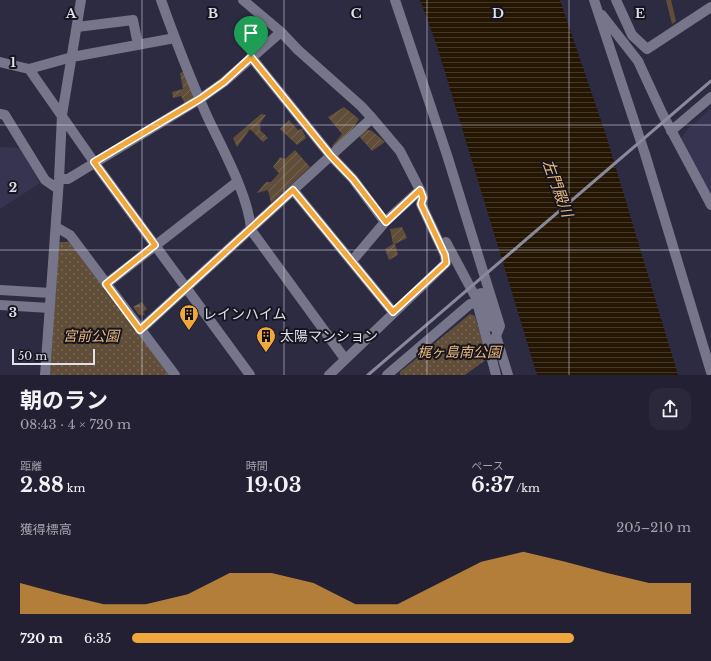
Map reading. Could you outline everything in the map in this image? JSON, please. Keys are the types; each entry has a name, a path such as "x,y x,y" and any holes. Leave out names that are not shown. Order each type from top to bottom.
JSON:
{"street":[{"path":"45,375 59,184 62,115 81,0"},
{"path":"161,0 200,99 237,182 250,219 251,230 345,358"},
{"path":"243,0 281,32 298,50 361,106 400,151 476,300 496,375"},
{"path":"395,0 447,155 500,326 496,336"},
{"path":"616,0 632,35 647,49 711,7"},
{"path":"595,4 638,61 671,131 711,205"},
{"path":"595,4 645,154 711,372"},
{"path":"77,27 133,20 138,45"},
{"path":"0,114 5,115 45,180 59,184 200,99 224,82 281,32"},
{"path":"0,62 29,68 72,57 175,38"},
{"path":"251,57 331,156 353,179 386,222"},
{"path":"29,68 94,162 250,375"},
{"path":"671,131 711,97"},
{"path":"140,330 372,118"},
{"path":"106,284 237,182"},
{"path":"293,190 393,312"},
{"path":"352,261 386,222 422,194"},
{"path":"328,375 446,263 445,255 421,204 422,194"},
{"path":"56,227 70,235 175,375"},
{"path":"0,290 51,293"},
{"path":"387,375 476,300 481,293 508,375"},
{"path":"0,305 50,308"}],"shaded area":[{"path":"711,108 711,202 679,142 686,131"},
{"path":"0,147 20,148 40,183 0,209"}],"green space":[{"path":"666,0 671,0 676,21 672,24"},
{"path":"185,71 193,97 185,104 181,96 173,98 172,92 183,89 180,73"},
{"path":"344,107 359,119 348,136 335,148 332,146 342,134 328,117"},
{"path":"261,114 266,115 259,125 261,127 260,130 268,138 263,142 250,129 237,147 233,138"},
{"path":"289,120 298,130 302,129 306,138 297,145 280,129"},
{"path":"365,129 372,131 385,142 372,151 359,136"},
{"path":"295,150 310,167 271,203 268,190 257,193 266,182 271,182 279,173 273,167 280,157 285,159"},
{"path":"402,227 407,238 395,244 398,255 389,260 385,249 393,244 390,229"},
{"name":"宮前公園","path":"59,242 69,242 169,375 50,375"},
{"path":"142,302 147,309 143,312 145,315 139,315 133,307"},
{"name":"梶ヶ島南公園","path":"470,314 475,316 487,359 465,375 400,375 400,372"}],"water":[{"name":"左門殿川","path":"420,0 560,0 606,135 678,375 537,375 437,46"}],"railway":[{"path":"368,375 711,81"}],"place":[{"name":"レインハイム","path":"189,331"},
{"name":"太陽マンション","path":"266,353"}],"route":[{"path":"251,57 262,73 331,156 353,179 386,222 420,190 423,198 421,204 445,255 446,263 393,312 293,190 140,330 106,284 155,245 94,162 200,99 224,82 251,57"}]}
